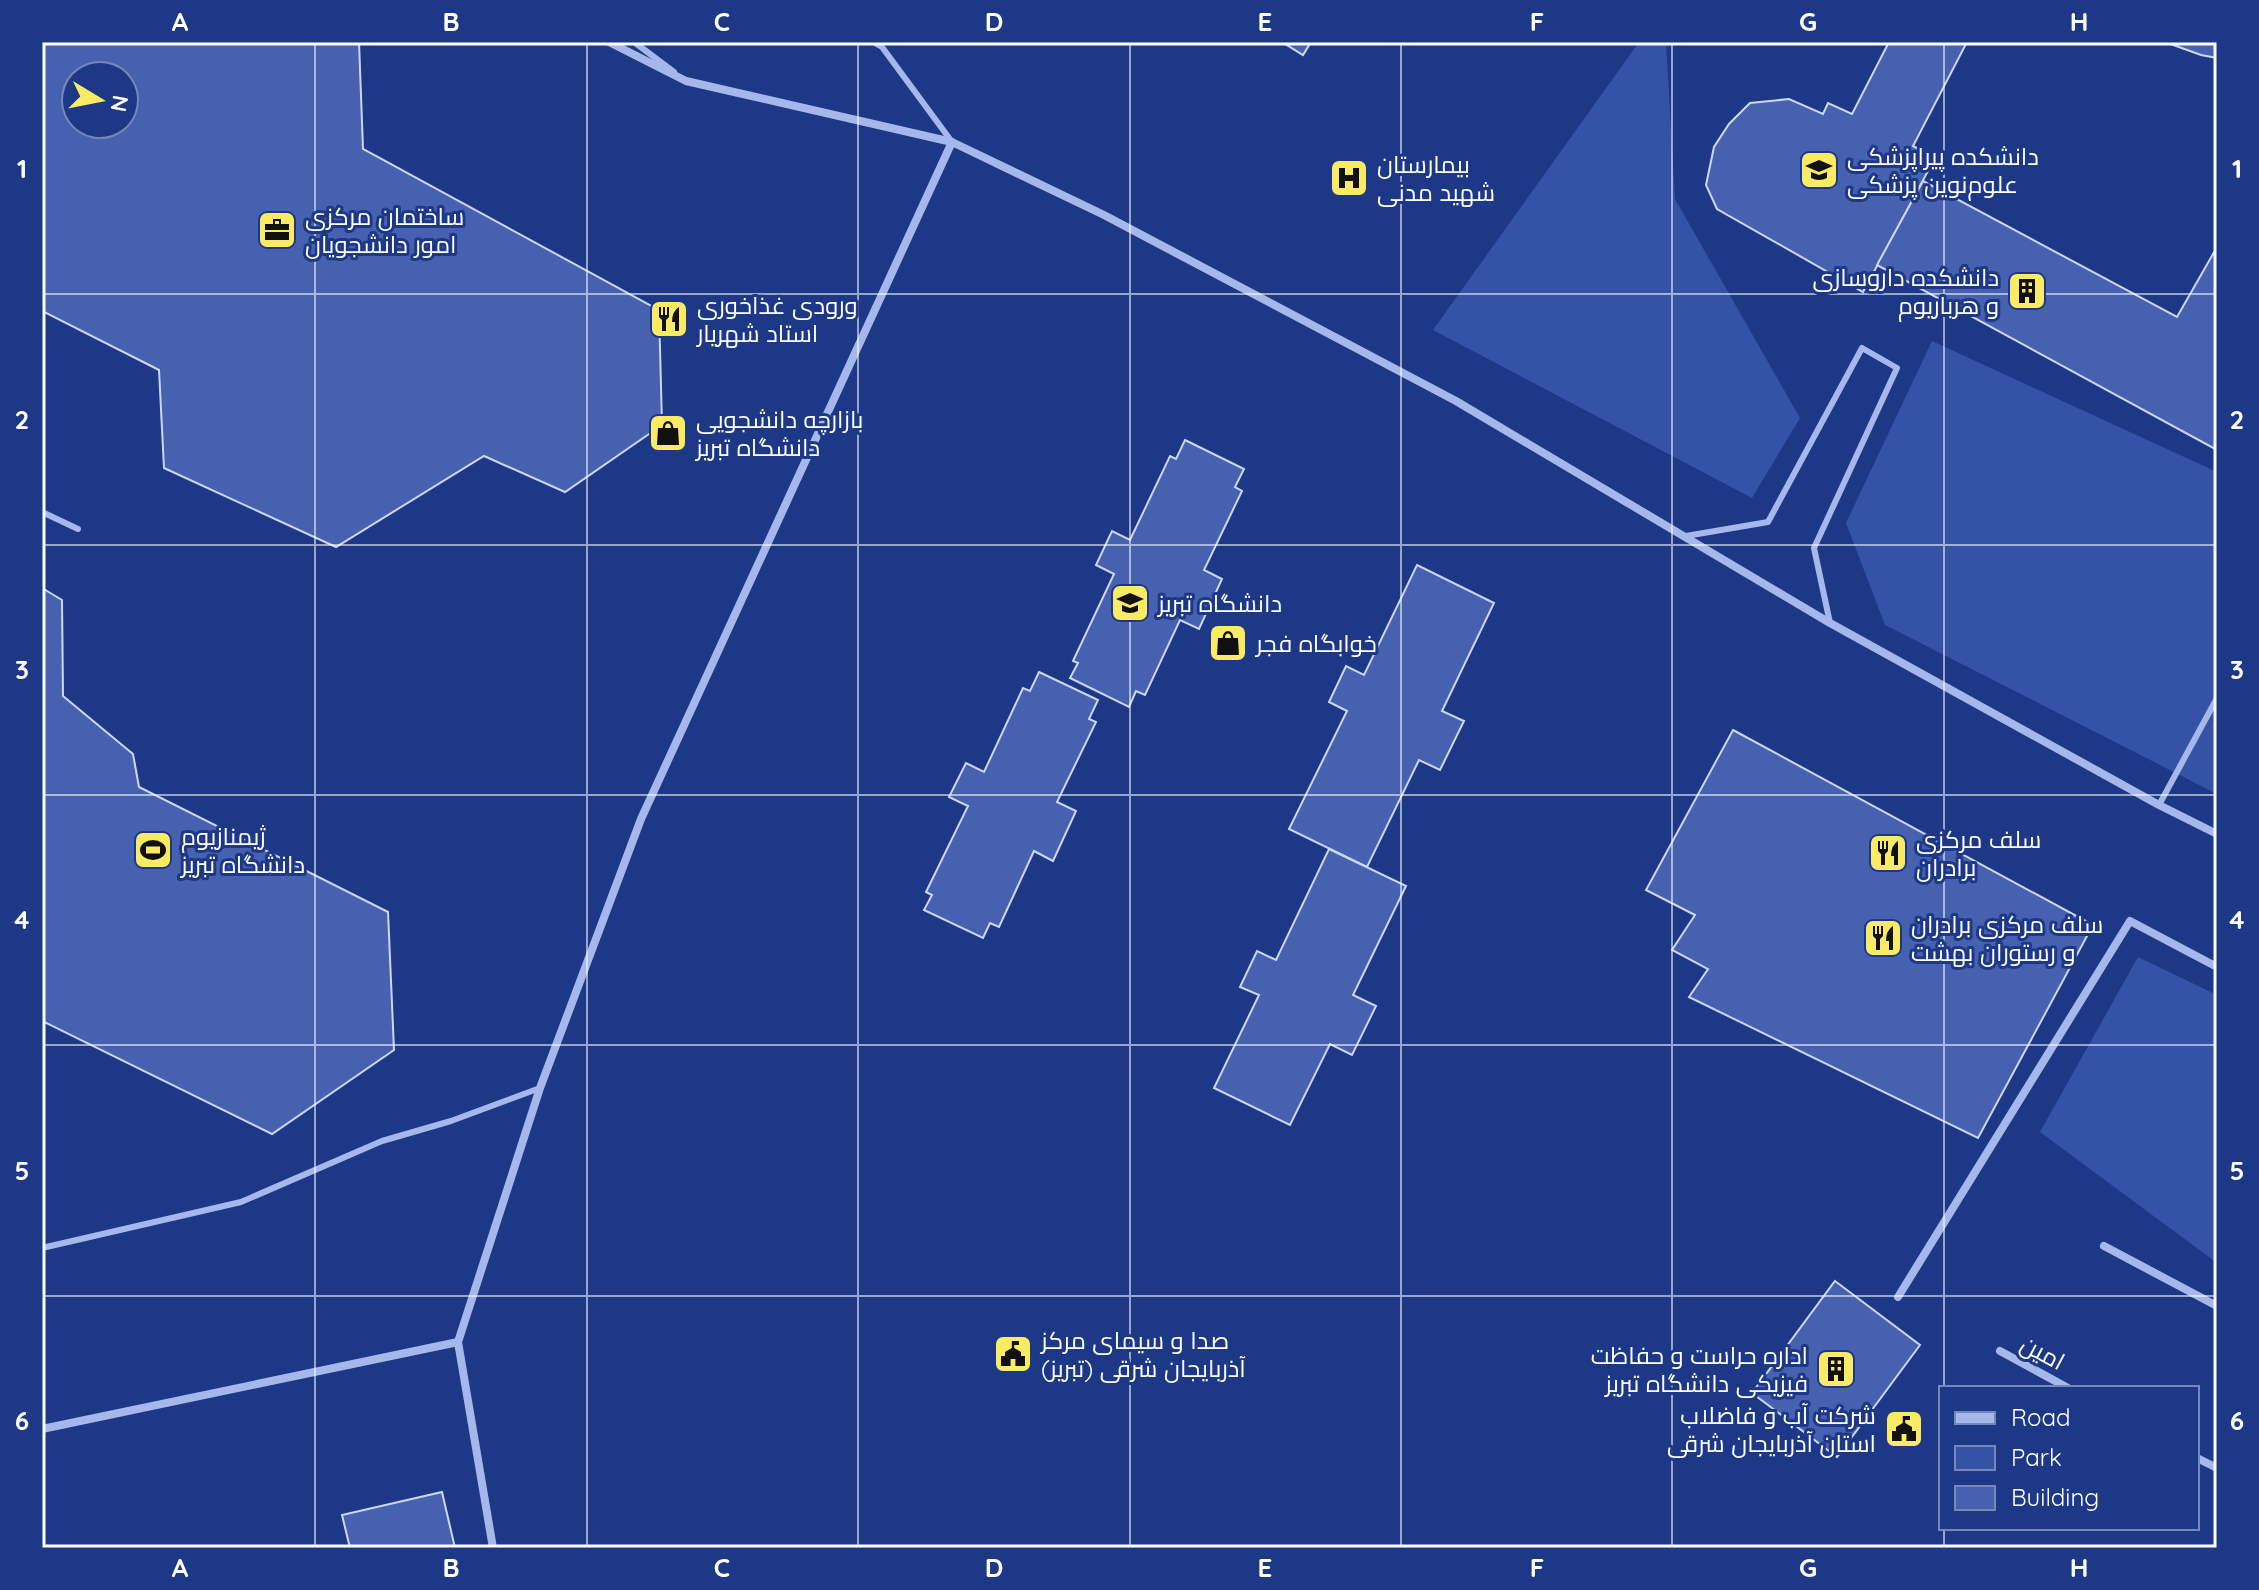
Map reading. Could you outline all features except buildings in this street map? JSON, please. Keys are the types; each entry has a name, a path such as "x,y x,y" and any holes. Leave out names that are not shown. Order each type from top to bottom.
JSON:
{"street":[{"path":"609,42 686,81 952,142 1104,215 1456,401 1830,623 2217,834"},
{"path":"493,1548 458,1342 540,1088 641,819 952,142"},
{"path":"1898,1297 2130,921 2217,967"},
{"path":"2104,1246 2217,1306"},
{"path":"42,1429 458,1342"},
{"name":"امین","path":"2000,1351 2064,1386"},
{"path":"2199,1459 2217,1468"}],"lane":[{"path":"634,42 686,81"},
{"path":"873,42 882,47 952,142"},
{"path":"1685,536 1768,522 1862,348 1897,368 1814,548 1830,623"},
{"path":"42,512 78,529"},
{"path":"2159,805 2217,698"},
{"path":"42,1248 241,1202 382,1141 451,1121 540,1088"}],"green space":[{"path":"1639,42 1666,42 1675,199 1800,418 1752,498 1433,330"},
{"path":"1932,341 2217,472 2217,794 1885,625 1846,523"},
{"path":"2138,957 2217,995 2217,1263 2040,1132"}],"place":[{"name":"دانشکده پیراپزشکی علوم‌نوین پزشکی","path":"1819,170"},
{"name":"بیمارستان شهید مدنی","path":"1349,178"},
{"name":"ساختمان مرکزی امور دانشجویان","path":"277,230"},
{"name":"دانشکده داروسازی و هرباریوم","path":"2027,291"},
{"name":"ورودی غذاخوری استاد شهریار","path":"669,319"},
{"name":"بازارچه دانشجویی دانشگاه تبریز","path":"668,433"},
{"name":"دانشگاه تبریز","path":"1130,603"},
{"name":"خوابگاه فجر","path":"1228,643"},
{"name":"ژیمنازیوم دانشگاه تبریز","path":"153,850"},
{"name":"سلف مرکزی برادران","path":"1888,853"},
{"name":"سلف مرکزی برادران و رستوران بهشت","path":"1883,938"},
{"name":"صدا و سیمای مرکز آذربایجان شرقی (تبریز)","path":"1013,1354"},
{"name":"اداره حراست و حفاظت فیزیکی دانشگاه تبریز","path":"1836,1369"},
{"name":"شرکت آب و فاضلاب استان آذربایجان شرقی","path":"1904,1429"}]}
